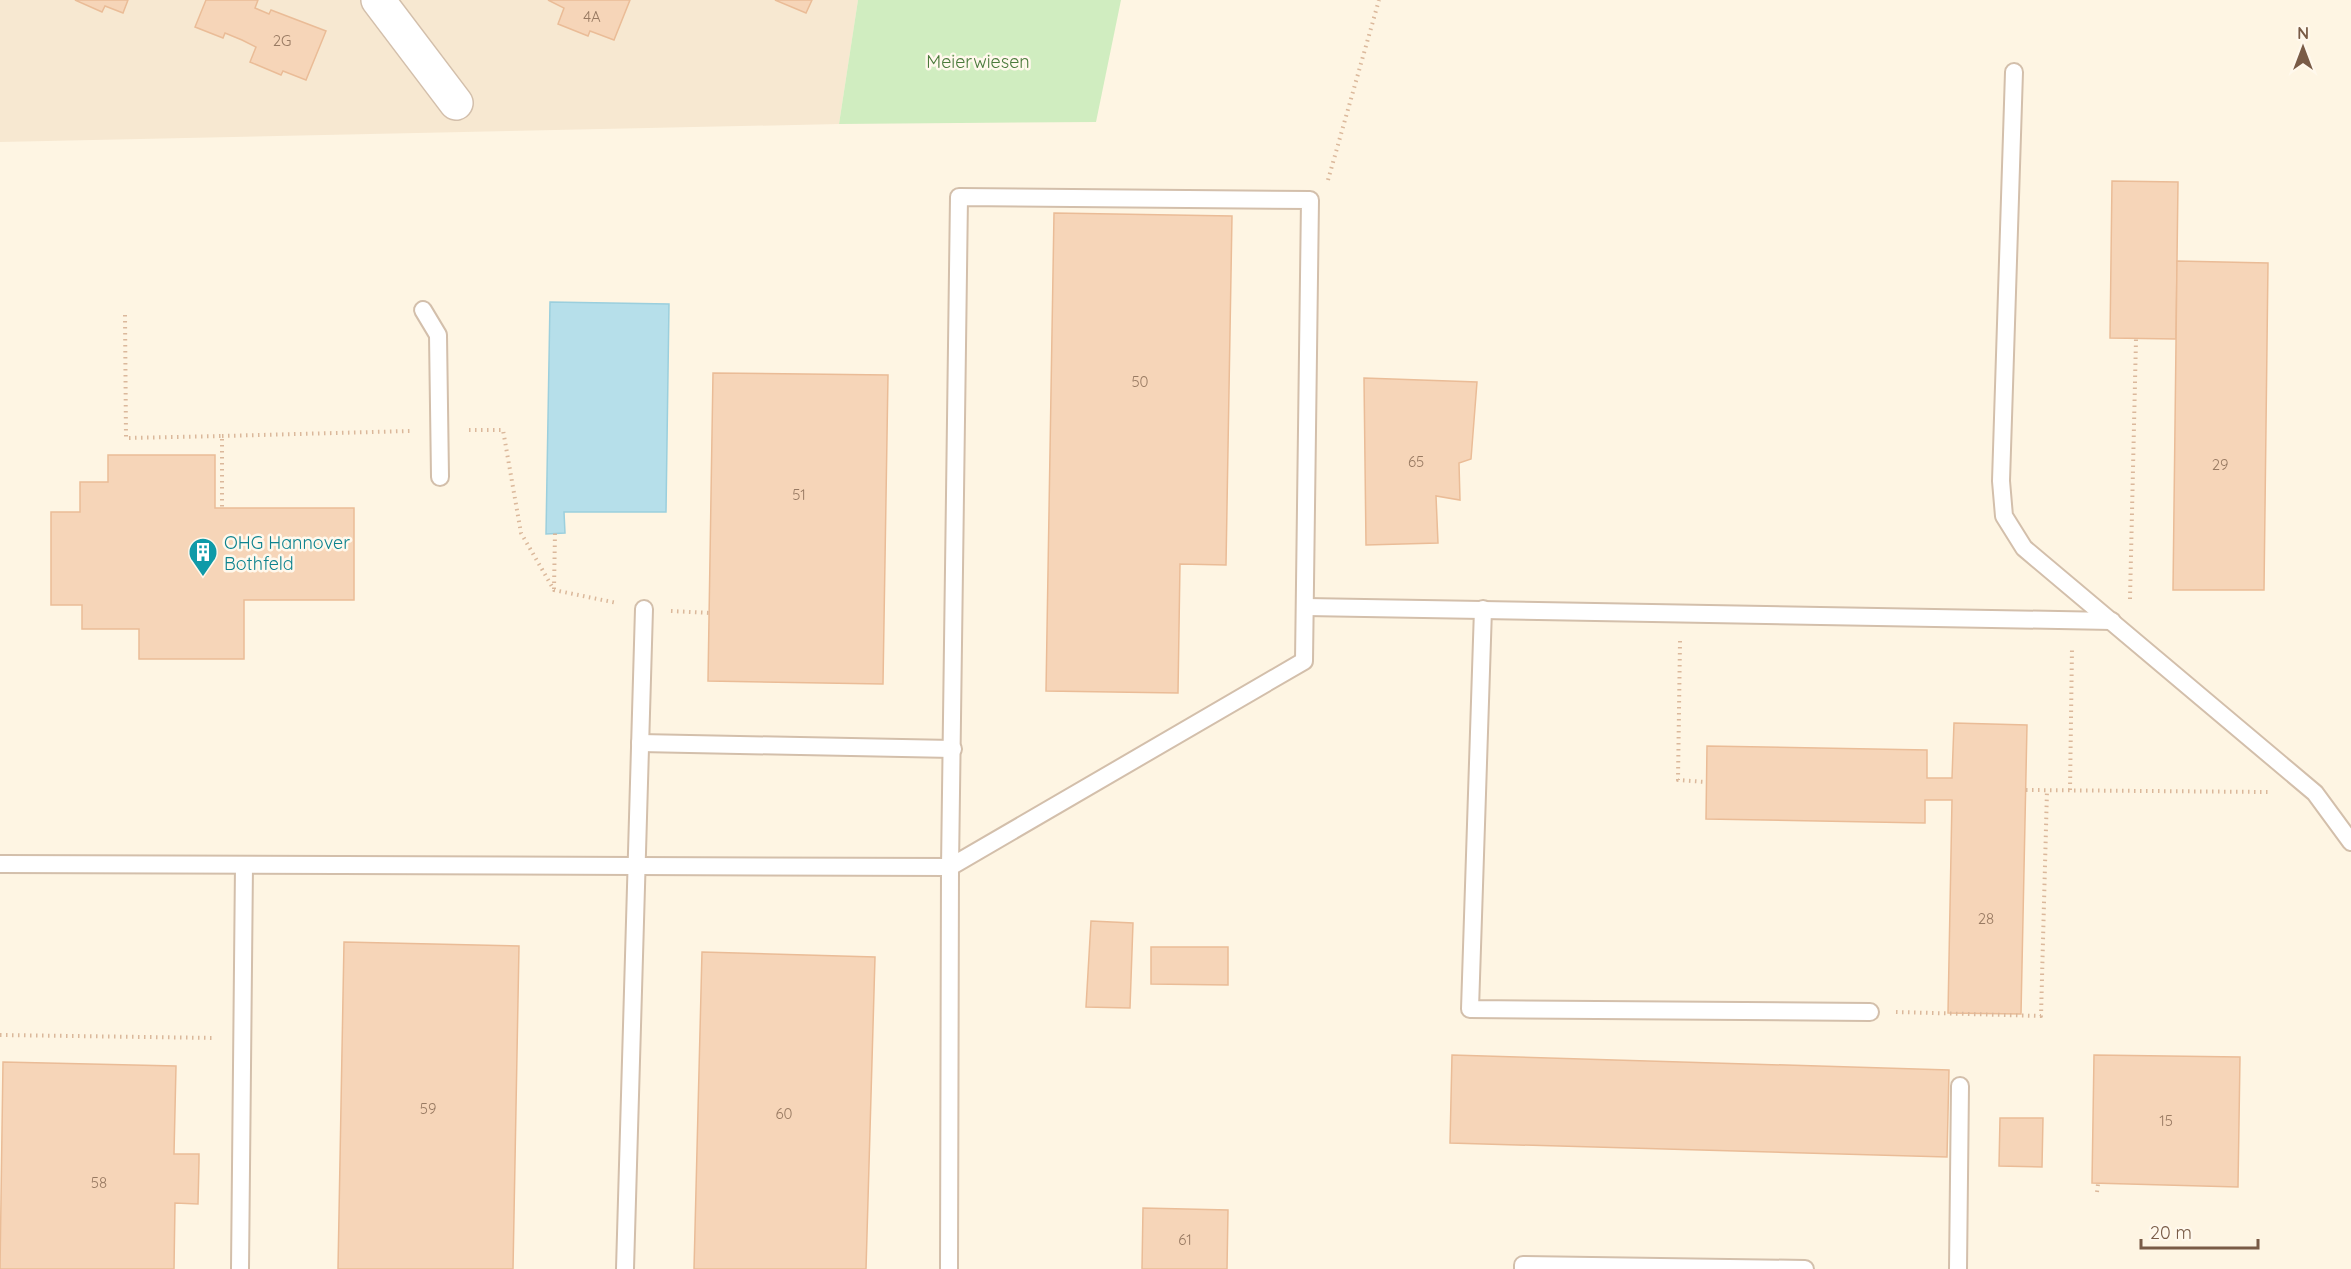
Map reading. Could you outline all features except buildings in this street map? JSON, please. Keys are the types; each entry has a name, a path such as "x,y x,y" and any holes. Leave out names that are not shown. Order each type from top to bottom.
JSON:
{"street":[{"path":"378,0 456,103"}],"lane":[{"path":"2014,72 2001,481 2004,516 2024,548 2315,793 2351,842"},
{"path":"0,864 950,867 1304,661 1310,200 959,197 950,867 948,1269"},
{"path":"423,310 438,335 440,477"},
{"path":"1306,607 2112,621"},
{"path":"625,1269 644,609"},
{"path":"1483,609 1470,1009 1870,1012"},
{"path":"640,743 952,749"},
{"path":"240,1269 244,865"},
{"path":"1958,1269 1960,1086"},
{"path":"1523,1269 1523,1265 1805,1269"}],"path":[{"path":"1310,200 1326,186 1379,0"},
{"path":"125,315 126,438 222,436 222,508"},
{"path":"2129,636 2136,339"},
{"path":"555,533 554,590 644,609"},
{"path":"696,613 710,613"},
{"path":"1681,613 1678,780 1706,782"},
{"path":"2070,790 2073,620"},
{"path":"2026,790 2315,793"},
{"path":"1870,1012 2041,1016 2047,790"},
{"path":"0,1035 242,1038"},
{"path":"2097,1192 2098,1184"}],"shaded area":[{"path":"0,0 858,0 839,124 0,142"}],"green space":[{"name":"Meierwiesen","path":"858,0 1121,0 1096,122 839,124"}],"water":[{"path":"550,302 669,304 666,512 564,512 565,533 546,534"}],"place":[{"name":"OHG Hannover Bothfeld","path":"203,578"}]}
